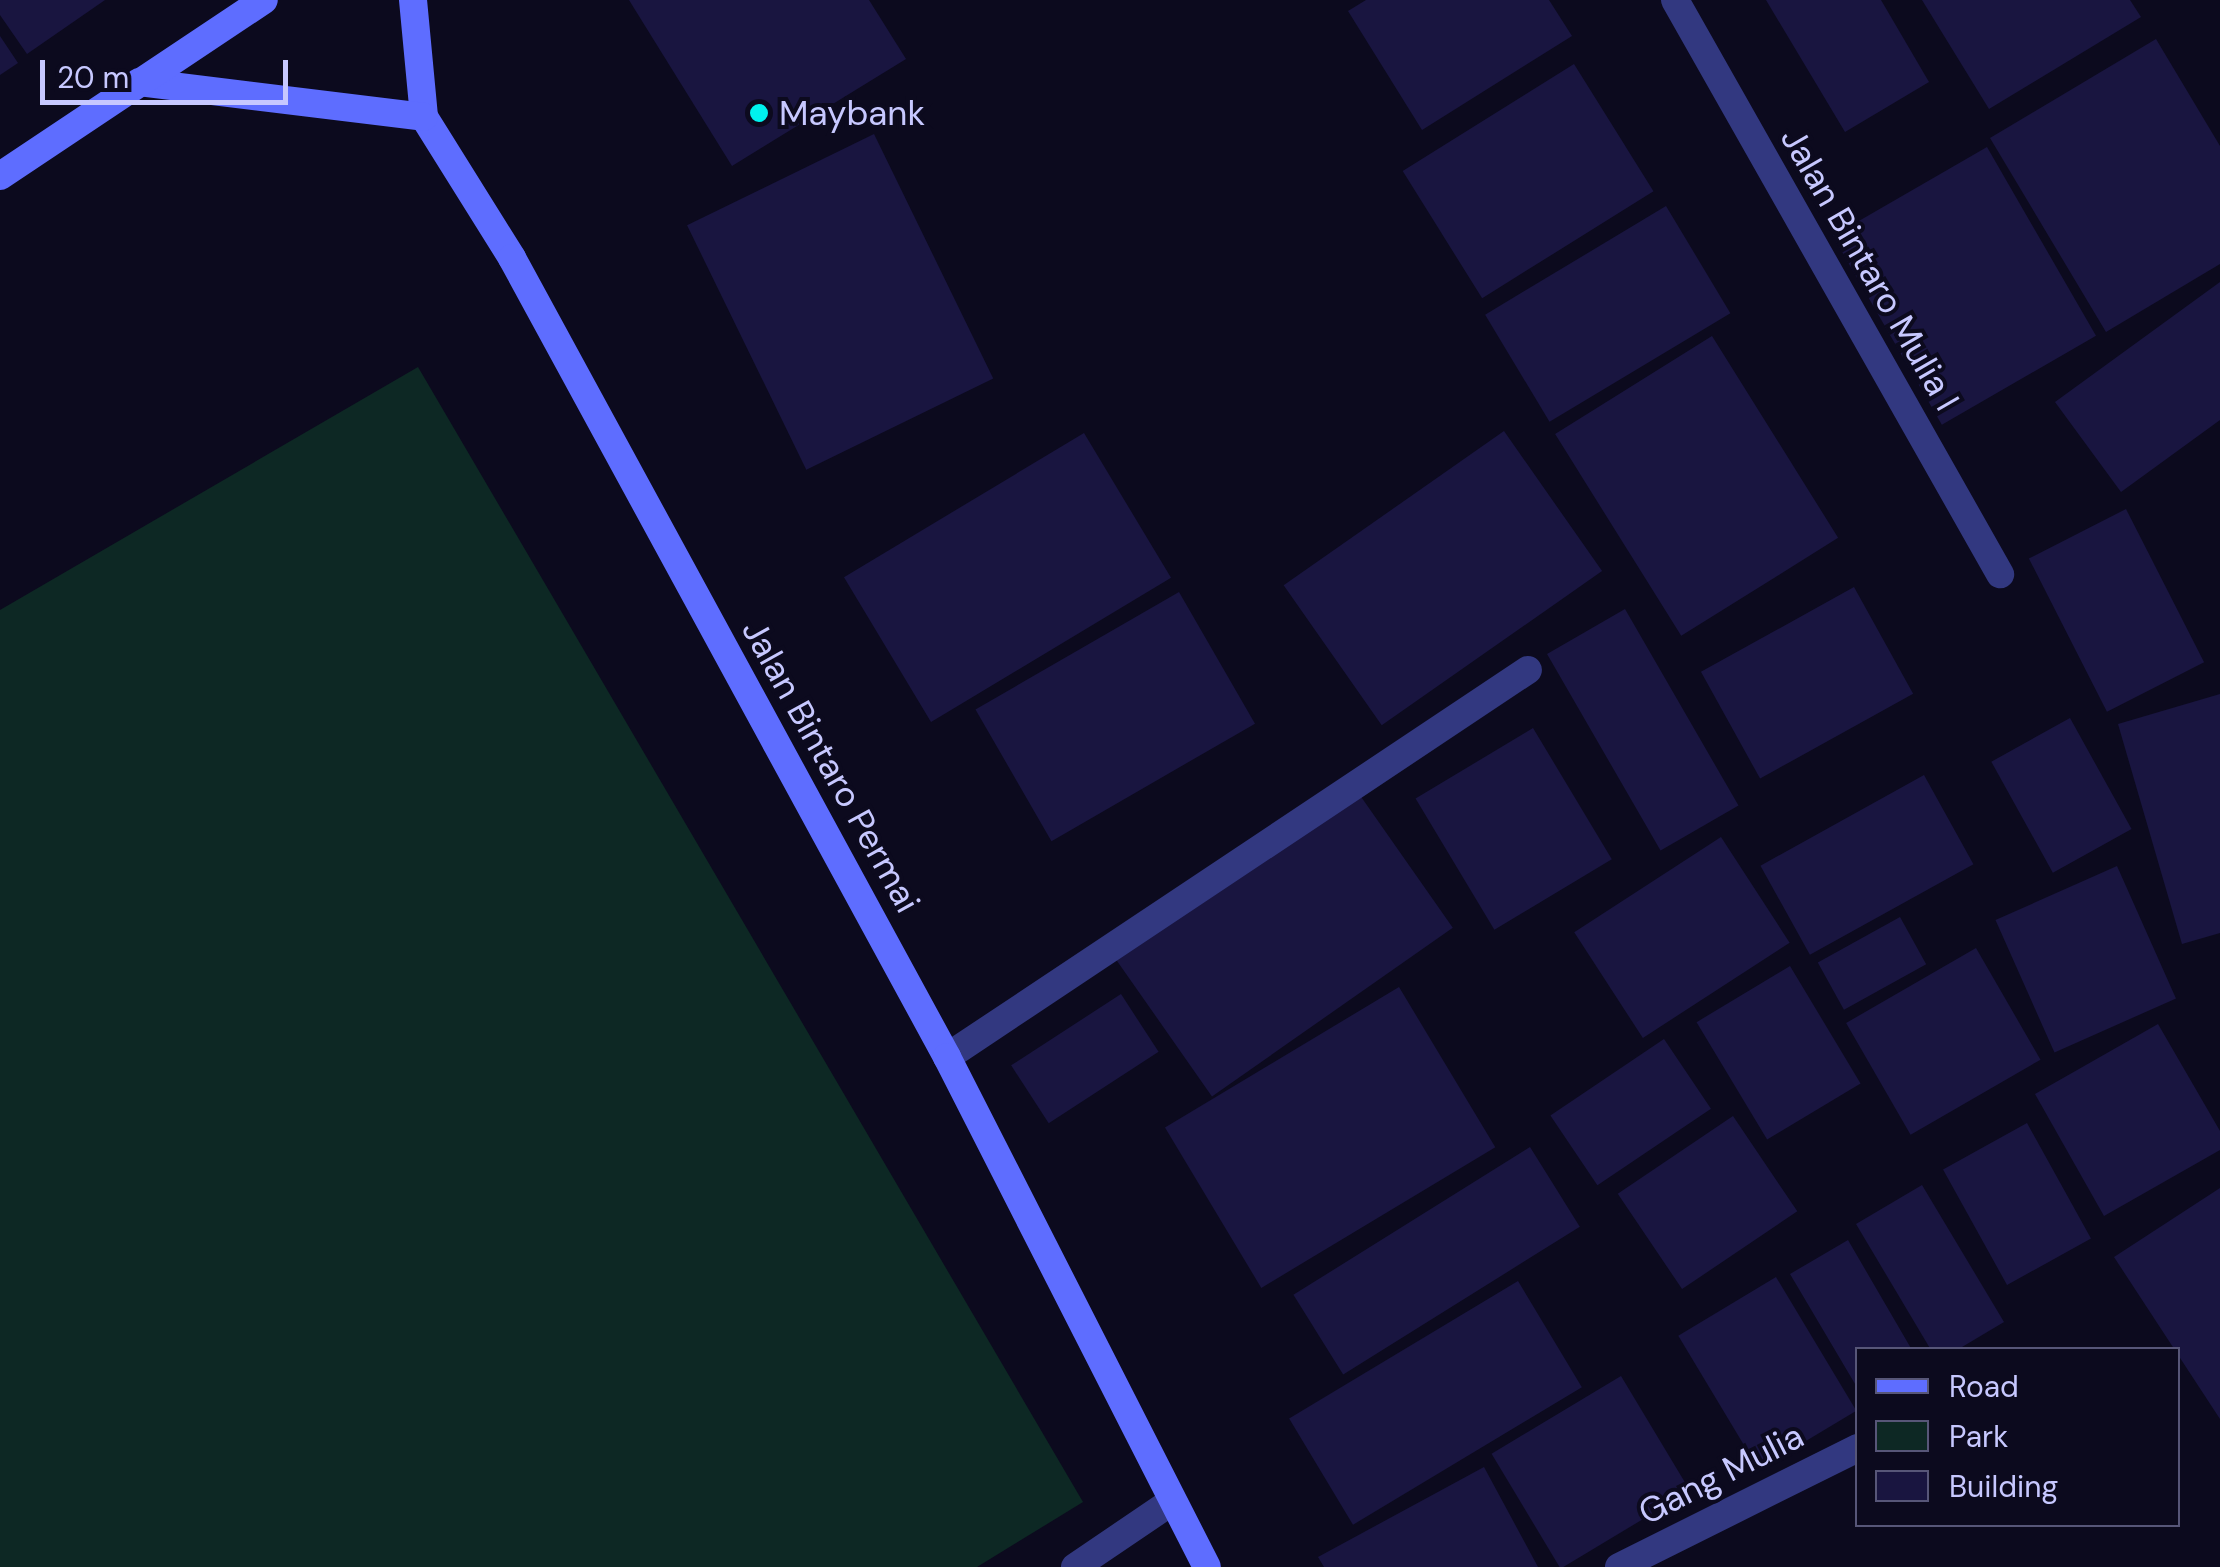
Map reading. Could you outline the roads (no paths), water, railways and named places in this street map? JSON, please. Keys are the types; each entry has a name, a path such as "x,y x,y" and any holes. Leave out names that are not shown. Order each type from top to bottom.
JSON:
{"main road":[{"path":"0,176 264,0"},
{"name":"Jalan Bintaro Permai","path":"413,0 424,117 512,258 947,1058 1170,1502 1207,1567"},
{"path":"139,82 424,117"}],"street":[{"name":"Jalan Bintaro Mulia I","path":"1675,0 2000,574"},
{"path":"947,1058 1528,670"},
{"name":"Gang Mulia","path":"1619,1567 1855,1449"},
{"path":"1075,1567 1170,1502"}],"place":[{"name":"Maybank","path":"759,113"}]}
